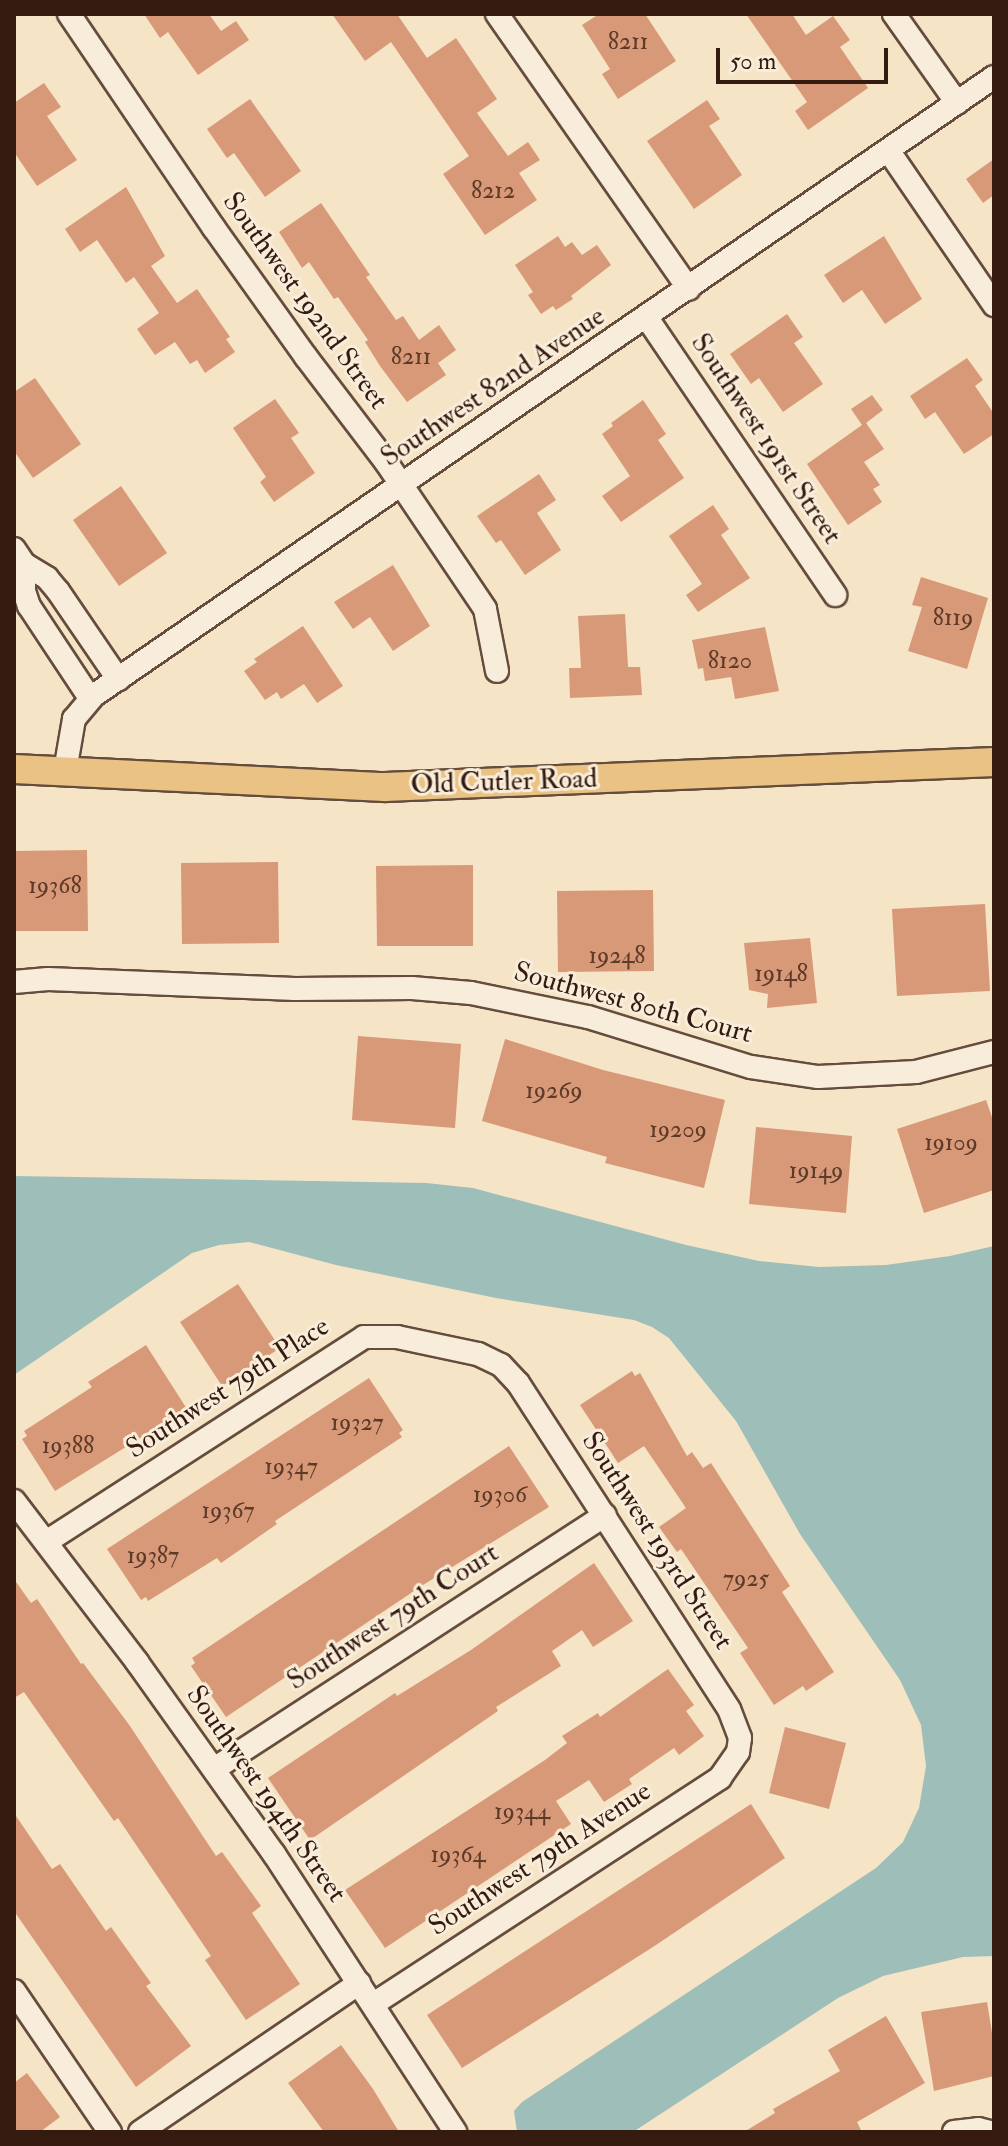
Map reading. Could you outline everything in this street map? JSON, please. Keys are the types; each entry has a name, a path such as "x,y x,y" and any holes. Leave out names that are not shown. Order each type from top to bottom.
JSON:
{"main road":[{"name":"Old Cutler Road","path":"14,769 385,787 994,762"}],"street":[{"name":"Southwest 192nd Street","path":"69,14 287,332 402,486 485,609 497,671"},
{"path":"497,14 689,289"},
{"path":"894,14 957,103"},
{"name":"Southwest 82nd Avenue","path":"65,771 74,719 90,698 994,77"},
{"path":"888,150 994,305"},
{"name":"Southwest 191st Street","path":"647,318 835,595"},
{"path":"19,556 47,578 118,679"},
{"path":"19,556 24,591 41,628 90,698"},
{"path":"41,628 70,607"},
{"name":"Southwest 80th Court","path":"14,982 48,979 280,988 412,988 471,993 588,1017 751,1067 818,1077 916,1072 994,1052"},
{"name":"Southwest 79th Place","path":"46,1542 364,1337 383,1335 413,1340 478,1354 501,1365"},
{"name":"Southwest 193rd Street","path":"501,1365 518,1383 729,1709 740,1738 735,1759"},
{"name":"Southwest 194th Street","path":"14,1501 214,1769 373,2004 455,2132"},
{"name":"Southwest 79th Court","path":"214,1769 605,1515"},
{"name":"Southwest 79th Avenue","path":"373,2004 720,1778 735,1759"},
{"path":"140,2132 359,1983"},
{"path":"14,1991 22,2019 110,2132"},
{"path":"954,2132 986,2131"}],"water":[{"path":"14,1176 426,1183 473,1188 686,1245 759,1261 819,1267 886,1265 994,1246 994,1956 963,1957 883,1976 838,1998 633,2132 517,2132 514,2111 522,2102 876,1868 903,1842 919,1808 926,1766 921,1725 900,1680 800,1534 736,1421 669,1338 652,1327 634,1320 496,1298 336,1265 249,1242 219,1245 192,1253 14,1375"}],"building":[{"path":"144,14 209,14 221,31 236,21 249,40 198,75 168,32 160,38"},
{"path":"332,14 397,14 427,58 456,38 497,99 477,113 508,156 528,142 540,160 519,173 537,200 485,235 443,174 469,156 391,42 365,61"},
{"path":"599,14 645,14 676,61 618,99 602,74 610,69 582,25"},
{"path":"746,14 792,14 806,35 833,16 850,40 840,47 868,88 808,130 795,111 807,102"},
{"path":"44,83 61,107 47,116 77,160 37,186 14,152 14,103"},
{"path":"250,99 301,171 265,197 234,153 227,158 207,129"},
{"path":"707,100 720,119 709,126 742,175 694,209 647,141"},
{"path":"994,159 994,195 983,203 966,179"},
{"path":"126,187 165,256 151,266 177,303 197,289 230,337 226,339 235,352 205,373 197,360 190,364 175,342 155,355 137,329 159,313 134,277 126,283 97,240 80,252 65,229"},
{"path":"321,203 396,320 403,316 419,340 439,325 456,350 438,363 446,375 407,402 380,366 365,342 368,340 338,297 334,299 309,262 302,268 279,232"},
{"path":"558,236 565,247 572,242 582,255 597,245 611,265 571,296 573,299 556,310 553,306 541,314 528,295 533,292 515,265"},
{"path":"884,236 922,299 885,324 862,290 843,303 824,275"},
{"path":"787,314 803,337 794,343 823,384 783,412 759,378 751,384 730,354"},
{"path":"967,358 983,380 975,386 994,414 994,434 964,454 935,412 925,419 910,396"},
{"path":"35,378 81,444 33,478 14,451 14,392"},
{"path":"872,395 883,410 866,423 884,449 864,462 880,485 873,489 882,502 848,525 807,464 862,425 851,409"},
{"path":"275,399 299,433 291,438 315,473 274,502 260,482 266,477 233,428"},
{"path":"643,400 666,434 658,440 684,478 621,522 602,496 630,476 602,434 613,426 611,423"},
{"path":"539,474 556,500 537,513 561,550 525,575 501,540 496,543 477,516"},
{"path":"121,486 167,553 119,586 73,520"},
{"path":"713,505 729,529 721,535 750,578 698,612 686,595 702,584 669,536"},
{"path":"393,565 430,626 393,651 370,617 353,629 334,602"},
{"path":"921,577 988,598 967,669 908,651 922,607 912,605"},
{"path":"625,614 628,667 640,667 642,695 570,698 569,668 581,668 578,616"},
{"path":"303,626 343,686 317,703 304,684 281,699 277,692 265,700 244,671 257,662 254,659"},
{"path":"765,627 779,691 735,699 731,677 705,681 703,668 698,669 692,640"},
{"path":"87,850 88,931 14,931 14,851"},
{"path":"278,862 279,943 182,944 181,863"},
{"path":"473,865 473,946 377,946 376,866"},
{"path":"653,890 654,971 558,972 557,891"},
{"path":"985,904 990,991 897,996 892,909"},
{"path":"810,938 817,1003 767,1008 768,994 749,990 744,943"},
{"path":"358,1036 461,1044 455,1128 352,1120"},
{"path":"505,1039 603,1070 725,1100 704,1188 605,1163 607,1157 482,1121"},
{"path":"986,1100 994,1123 994,1190 924,1213 897,1129"},
{"path":"756,1127 852,1136 846,1213 749,1204"},
{"path":"238,1284 280,1348 222,1386 180,1322"},
{"path":"146,1345 187,1409 55,1491 22,1439 27,1436 24,1431 92,1387 88,1382"},
{"path":"632,1371 635,1376 640,1373 687,1456 692,1452 703,1468 711,1463 790,1586 782,1592 834,1672 806,1691 803,1686 774,1705 740,1653 748,1648 681,1549 677,1552 659,1527 686,1508 644,1446 618,1463 580,1405"},
{"path":"369,1378 403,1430 399,1433 402,1437 275,1521 277,1524 221,1563 217,1558 148,1601 146,1597 141,1600 107,1549"},
{"path":"509,1446 549,1507 423,1585 226,1717 191,1666 195,1663 192,1658"},
{"path":"594,1563 633,1621 593,1647 582,1630 552,1651 561,1666 496,1707 498,1711 310,1840 268,1778 395,1693 397,1696 471,1650"},
{"path":"14,1579 31,1603 37,1599 81,1664 130,1726 216,1856 222,1852 261,1906 252,1913 300,1984 246,2020 205,1960 211,1956 118,1818 114,1821 24,1692 14,1698"},
{"path":"668,1669 694,1705 686,1711 704,1736 679,1755 674,1748 629,1779 632,1784 604,1802 589,1780 556,1801 571,1824 385,1948 345,1890 545,1760 567,1743 562,1736 598,1713 600,1717"},
{"path":"785,1727 846,1743 829,1809 769,1793"},
{"path":"751,1804 785,1858 653,1947 462,2068 427,2015"},
{"path":"14,1813 52,1869 60,1864 106,1931 111,1927 151,1983 146,1986 191,2046 136,2087 14,1911"},
{"path":"987,2002 994,2045 994,2076 934,2091 921,2012"},
{"path":"886,2016 925,2083 857,2122 862,2132 744,2132 775,2113 773,2109 840,2071 828,2050"},
{"path":"341,2045 399,2132 324,2132 288,2083"},
{"path":"27,2073 60,2117 40,2132 14,2132 14,2083"}]}
